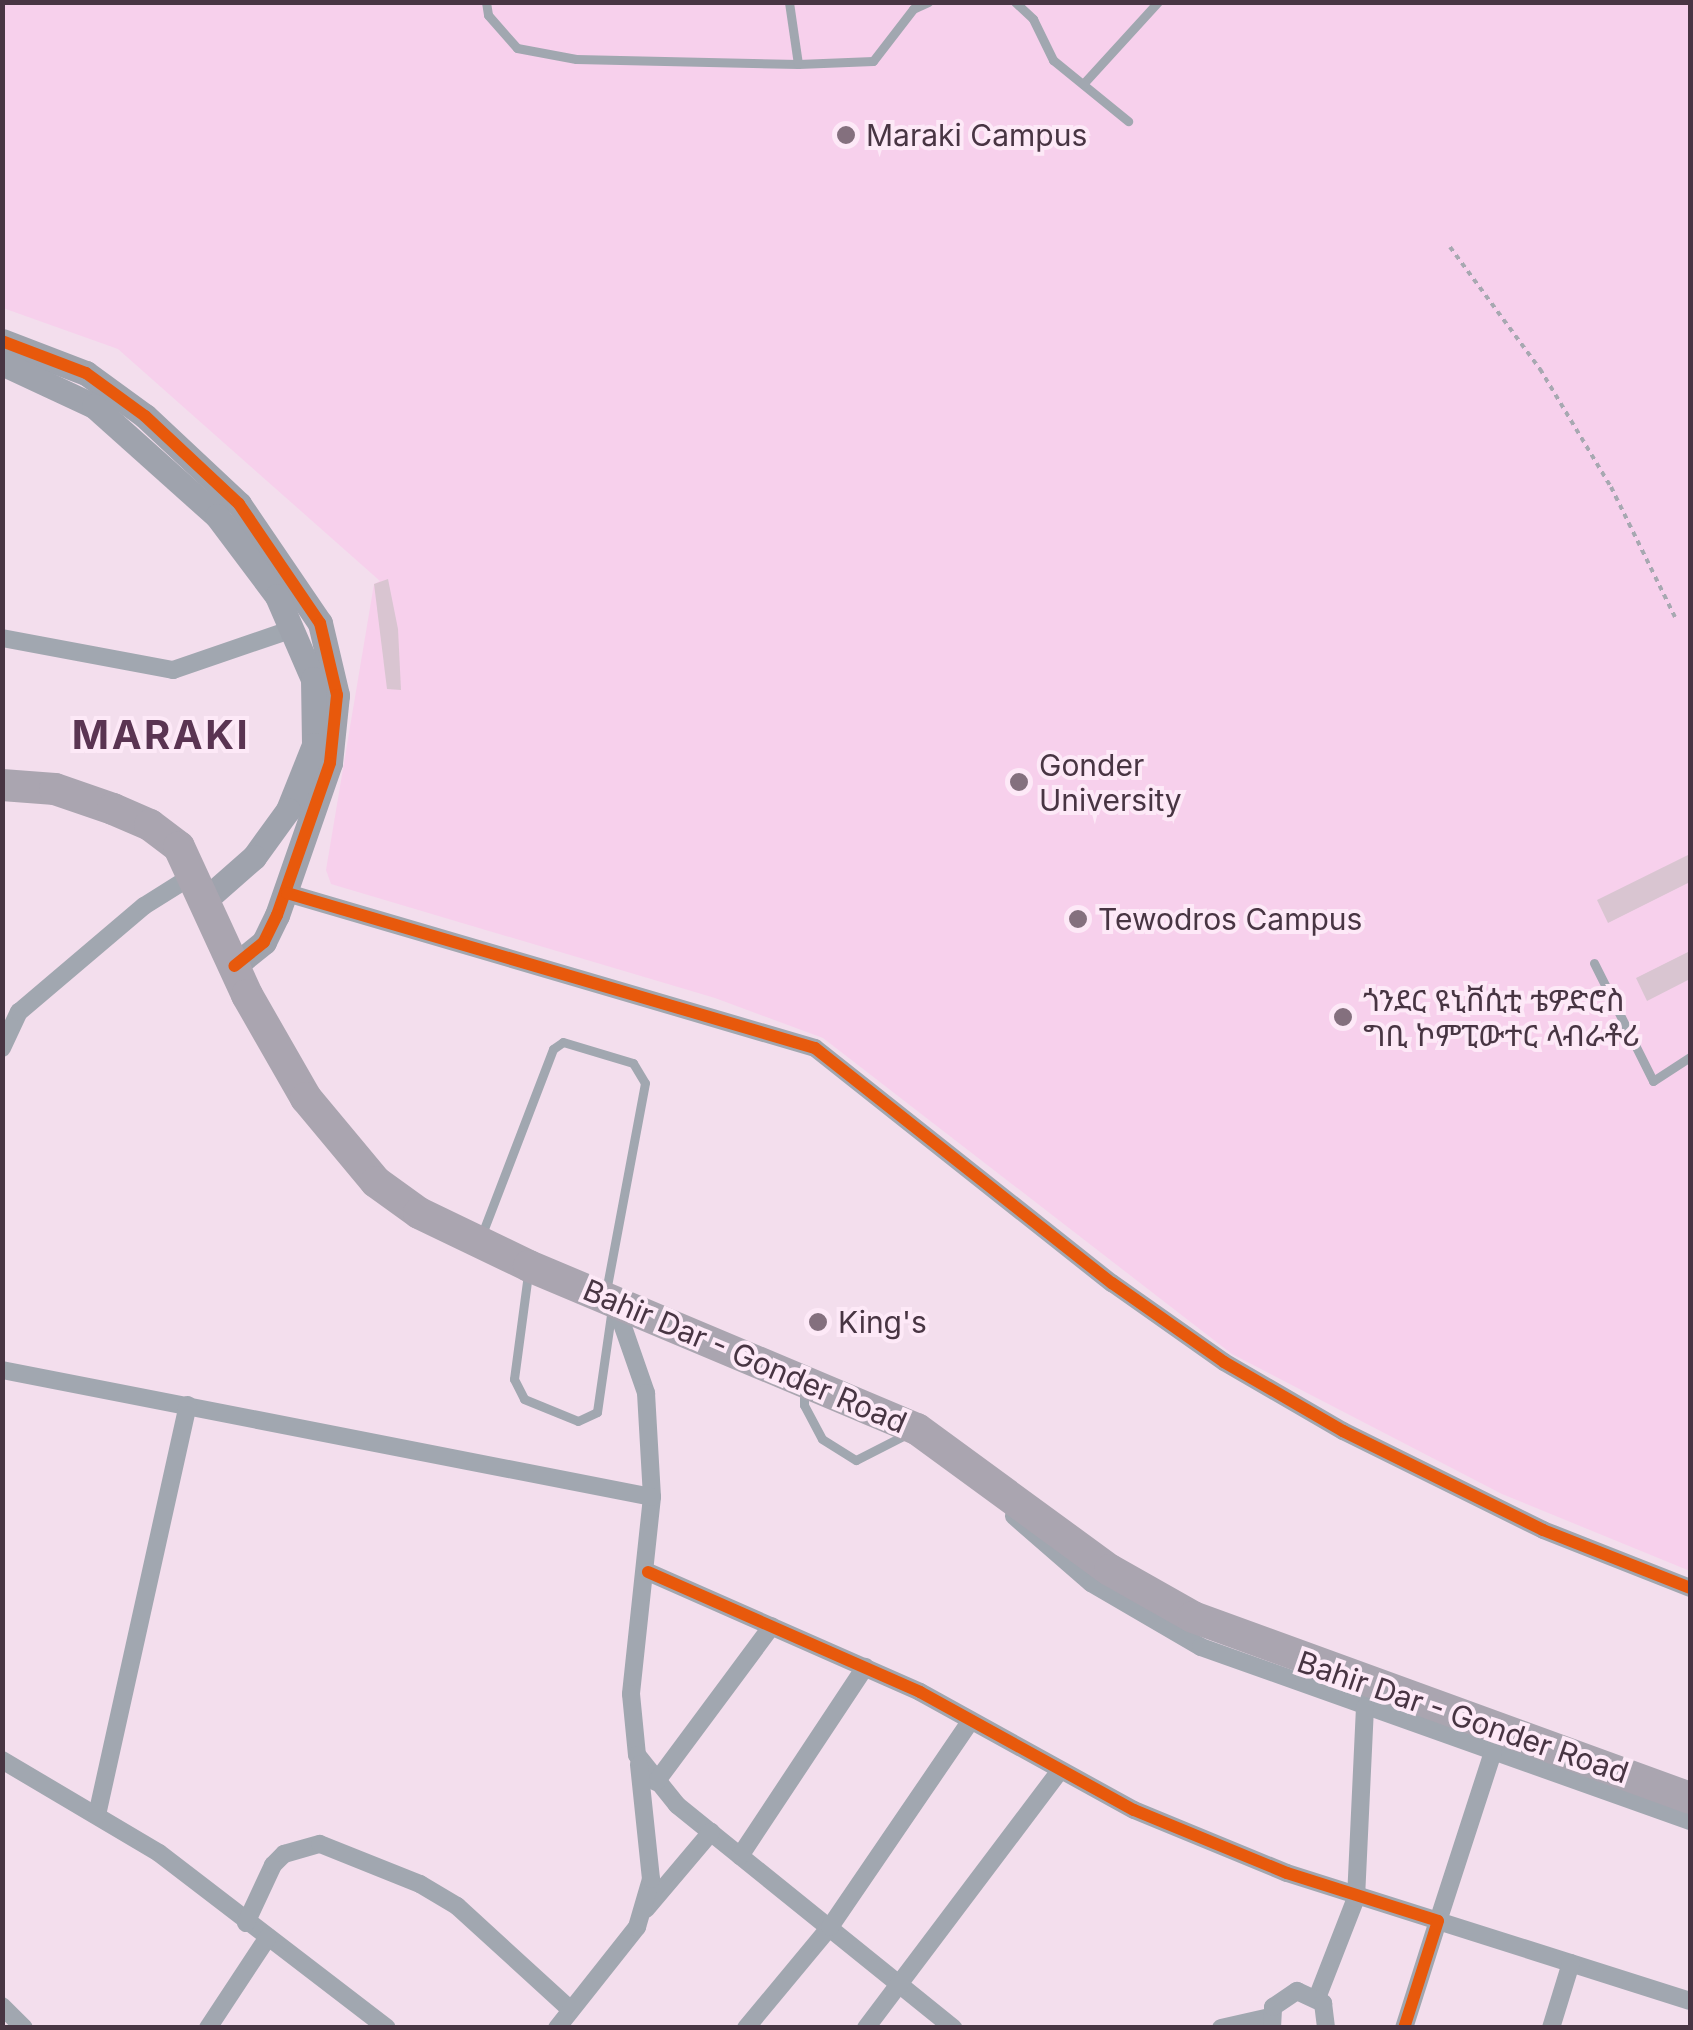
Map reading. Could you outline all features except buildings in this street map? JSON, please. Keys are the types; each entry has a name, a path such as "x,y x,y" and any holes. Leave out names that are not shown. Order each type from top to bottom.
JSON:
{"highway":[{"name":"Bahir Dar - Gonder Road","path":"2,785 55,789 150,824 179,847 234,966 306,1098 339,1144 376,1182 479,1244 804,1377 917,1429 974,1466 1110,1570 1193,1617 1690,1798"}],"street":[{"path":"2,340 54,357 106,385 235,519 320,623 327,729 282,904 264,942 234,966"},
{"path":"2,364 94,406 235,519 293,629 327,729 288,810 254,858 200,887 144,906 19,1012 2,1048"},
{"path":"2,638 173,670 293,629"},
{"path":"282,904 815,1048 1112,1283 1224,1362 1343,1432 1543,1530 1690,1588"},
{"path":"609,1296 646,1393 652,1496 648,1572 630,1694 651,1880 640,1917"},
{"path":"2,1370 652,1496"},
{"path":"97,1815 188,1405"},
{"path":"974,1466 996,1498 1060,1558 1160,1627 1365,1706 1690,1821"},
{"path":"648,1572 866,1667 1134,1810 1356,1898 1690,2001"},
{"path":"656,1782 772,1626"},
{"path":"740,1856 866,1667"},
{"path":"1326,2028 1317,1998 1356,1898 1365,1706"},
{"path":"746,2028 830,1927 970,1722"},
{"path":"1404,2028 1493,1752"},
{"path":"638,1755 656,1782 711,1832 952,2028"},
{"path":"2,1760 159,1853 387,2028"},
{"path":"866,2028 903,1986 1060,1771"},
{"path":"557,2028 640,1917 711,1832"},
{"path":"246,1923 273,1865 284,1854 320,1844 420,1884 457,1906 571,2010"},
{"path":"208,2028 268,1937"},
{"path":"1551,2028 1570,1962"},
{"path":"1221,2028 1271,2022 1287,1993 1317,1998"},
{"path":"2,2006 24,2028"}],"lane":[{"path":"486,2 488,15 517,48 576,59 798,64 873,62 916,6 928,2"},
{"path":"789,2 798,64"},
{"path":"1015,2 1033,20 1053,60 1128,121"},
{"path":"1083,84 1158,2"},
{"path":"1594,963 1653,1081 1690,1057"},
{"path":"479,1244 553,1049 564,1042 632,1062 645,1083 609,1296 597,1412 578,1420 524,1399 514,1380 529,1266"},
{"path":"804,1377 812,1425 856,1460 917,1429"}],"path":[{"path":"1450,246 1550,386 1611,487 1675,617"}],"shaded area":[{"name":"Gonder University","path":"3,3 1690,3 1690,1571 1502,1494 1232,1354 823,1038 715,998 331,884 326,870 374,584 380,581 118,349 3,308"}],"cycle path":[{"path":"2,341 86,373 145,416 239,504 320,623 337,695 330,763 277,915 264,942 234,966"},
{"path":"287,893 815,1048 1112,1283 1224,1362 1343,1431 1543,1530 1690,1588"},
{"path":"648,1572 920,1692 1134,1810 1287,1873 1438,1921 1404,2028"}],"place":[{"name":"Maraki Campus","path":"846,135"},
{"name":"Gonder University","path":"1019,782"},
{"name":"Tewodros Campus","path":"1078,919"},
{"name":"ጎንደር ዩኒቨሲቲ ቴዎድሮስ ግቢ ኮምፒውተር ላብራቶሪ","path":"1343,1017"},
{"name":"King's","path":"818,1322"}],"district":[{"name":"MARAKI","path":"161,735"}]}
